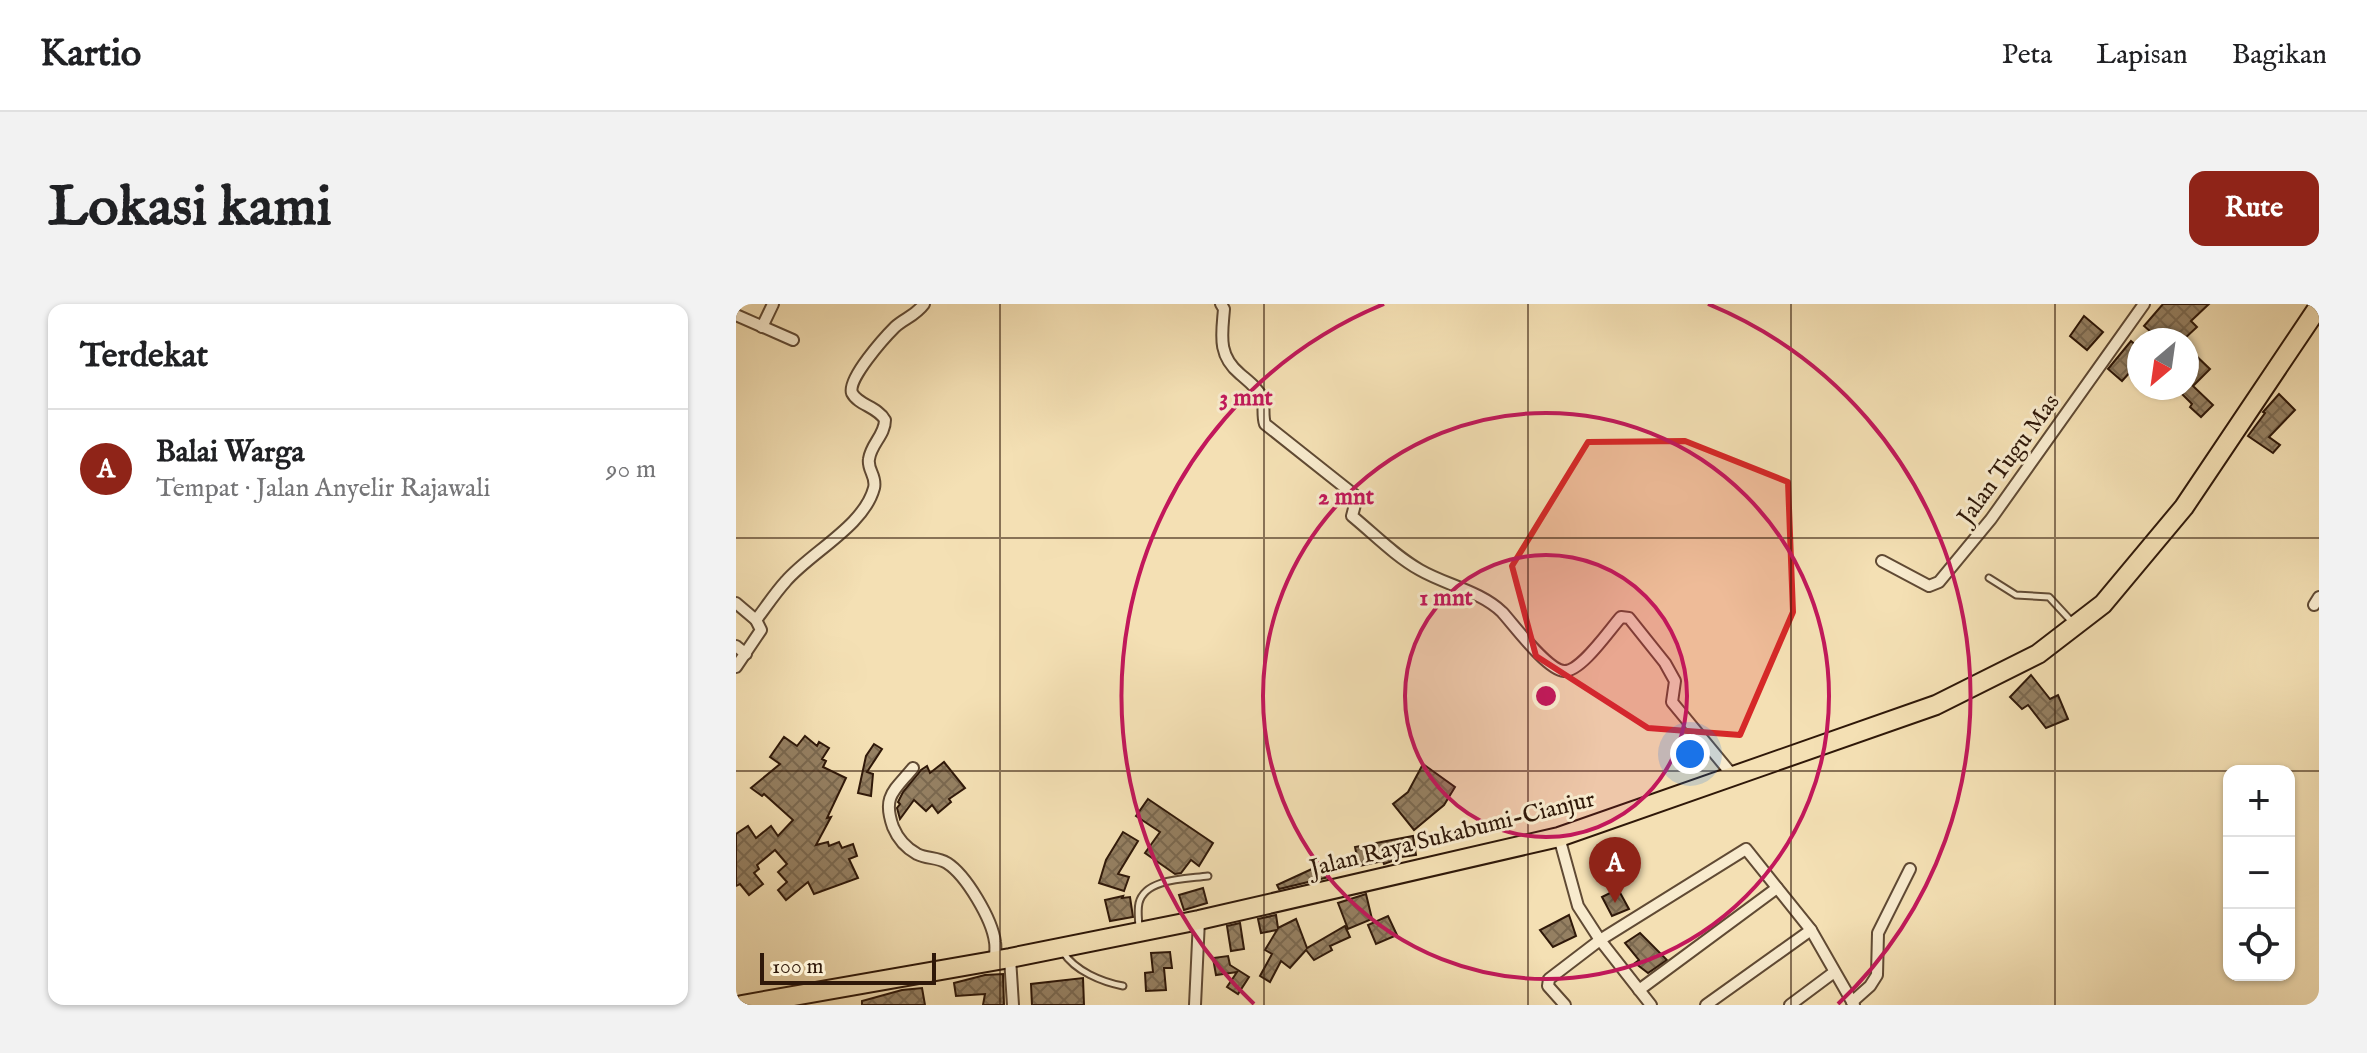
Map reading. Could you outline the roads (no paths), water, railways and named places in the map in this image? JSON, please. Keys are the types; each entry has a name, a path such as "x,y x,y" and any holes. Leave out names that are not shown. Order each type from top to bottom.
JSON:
{"highway":[{"name":"Jalan Raya Sukabumi-Cianjur","path":"752,1004 798,1000 1199,920 1559,837 1936,705 2038,654 2076,627 2111,596 2184,507 2319,306"}],"street":[{"path":"762,327 773,304"},
{"path":"756,620 787,579 863,510 873,491 875,474 869,466 869,457 882,434 885,420 881,413 856,398 851,384 896,326 916,315 924,304"},
{"path":"1221,304 1224,309 1220,338 1222,347 1234,368 1262,398 1265,424 1357,497 1352,516 1419,569 1490,603 1559,670 1575,667 1595,649 1621,617 1629,618 1665,663 1675,681 1672,702 1734,777"},
{"name":"Jalan Tugu Mas","path":"1882,561 1929,586 1939,582 1991,519 2144,304"},
{"path":"736,315 793,340"},
{"path":"736,603 756,620 761,630 736,667"},
{"path":"736,646 746,654"},
{"path":"913,768 889,800 887,812 896,834 920,856 945,862 959,876 988,919 1013,1005"},
{"path":"1559,837 1576,898 1600,940 1651,1005"},
{"path":"1565,1005 1548,986 1549,979 1600,940 1746,849 1811,930 1853,1003 1877,975 1878,933 1910,869"},
{"path":"1639,990 1777,888"},
{"path":"1195,1005 1199,920"},
{"path":"1706,1005 1811,930"},
{"path":"1790,1005 1833,973"}],"lane":[{"path":"1989,578 2016,595 2049,597 2076,627"},
{"path":"1139,931 1139,903 1147,890 1157,885 1208,876"},
{"path":"1059,946 1073,964 1104,983 1123,986"}],"place":[{"name":"Balai Warga","path":"1615,903"}]}
